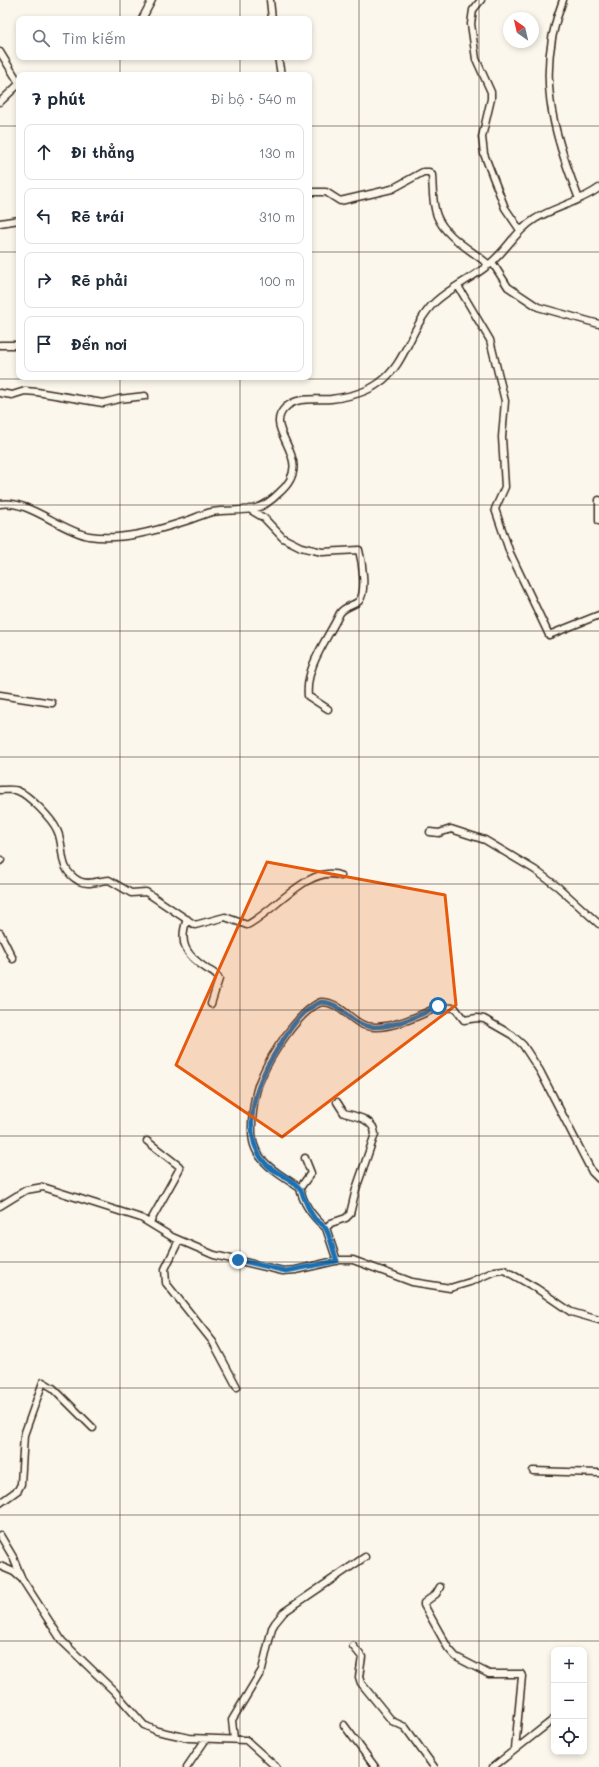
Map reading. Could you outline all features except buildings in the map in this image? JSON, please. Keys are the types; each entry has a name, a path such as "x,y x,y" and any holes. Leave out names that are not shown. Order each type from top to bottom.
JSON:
{"street":[{"path":"144,16 152,0"},
{"path":"270,0 272,16"},
{"path":"481,0 473,10 471,24 476,59 491,92 491,100 482,137 484,154 505,208 520,230"},
{"path":"563,0 557,14 552,34 548,92 557,136 579,199"},
{"path":"0,52 16,78"},
{"path":"278,60 280,72"},
{"path":"0,102 16,86"},
{"path":"312,192 326,192 340,201 392,189 423,172 429,172 432,175 436,210 440,221 459,243 491,263 508,287 538,307 599,324"},
{"path":"0,504 15,504 78,532 101,537 139,534 212,512 249,509 262,506 276,497 291,479 293,460 292,452 282,436 279,421 284,408 296,401 357,394 380,383 395,368 426,311 437,300 491,263 520,230 545,214 579,199 599,188"},
{"path":"0,223 16,220"},
{"path":"458,286 490,340 505,401 502,434 505,487 495,509 510,553 549,635 599,615"},
{"path":"0,345 16,345"},
{"path":"0,393 12,395 25,391 37,392 102,403 119,399 145,396"},
{"path":"599,500 599,521"},
{"path":"249,509 264,518 283,538 301,547 328,552 359,550 363,570 361,595 358,602 343,609 340,613 317,657 311,675 308,696 328,709"},
{"path":"0,696 52,703"},
{"path":"0,790 17,790 47,816 57,829 63,863 78,880 92,883 109,880 131,893 146,892 195,925 225,917 248,926 308,881 324,874 334,873 341,876"},
{"path":"430,832 440,833 451,829 485,840 535,870 558,887 599,924"},
{"path":"187,920 183,936 187,953 200,965 216,974 219,979 211,1004"},
{"path":"0,933 13,959"},
{"path":"337,1261 326,1228 315,1218 303,1197 300,1188 269,1167 258,1153 252,1136 260,1079 279,1046 297,1021 321,1002 335,1004 360,1024 370,1026 399,1023 438,1006 444,1006 455,1008 464,1020 477,1018 484,1019 512,1035 523,1045 540,1071 592,1172 599,1179"},
{"path":"326,1228 331,1223 346,1218 350,1214 356,1189 375,1134 375,1131 370,1124 359,1117 344,1113 337,1102"},
{"path":"147,1141 180,1168 150,1222"},
{"path":"300,1188 311,1173 305,1158"},
{"path":"0,1206 26,1190 43,1187 125,1212 150,1222 179,1240 214,1255 283,1271 296,1270 337,1261 360,1261 412,1282 437,1287 456,1288 495,1271 504,1270 536,1288 571,1312 599,1320"},
{"path":"179,1240 165,1270 166,1283 215,1346 237,1387"},
{"path":"0,1503 20,1488 24,1435 43,1382 53,1388 93,1428"},
{"path":"533,1470 599,1473"},
{"path":"0,1535 15,1561 22,1579 62,1641 110,1687 144,1725 157,1731 174,1735 206,1739 234,1739 250,1742 276,1767"},
{"path":"234,1739 232,1720 262,1670 275,1622 284,1612 365,1557"},
{"path":"0,1566 14,1572 22,1579"},
{"path":"440,1587 436,1594 424,1603 424,1605 453,1654 462,1661 489,1674 514,1673 521,1674 522,1676 515,1749"},
{"path":"353,1646 362,1657 359,1678 361,1683 392,1721 405,1727 434,1767"},
{"path":"493,1767 551,1721"},
{"path":"344,1725 375,1767"},
{"path":"187,1767 206,1739"}],"highlighted area":[{"path":"267,862 445,895 456,1005 282,1137 176,1065"}],"route":[{"path":"238,1260 283,1271 296,1270 337,1261 326,1228 316,1220 301,1193 300,1188 269,1167 258,1153 252,1136 257,1090 260,1079 283,1040 297,1021 316,1004 321,1002 335,1004 360,1024 370,1026 399,1023 438,1006"}]}
